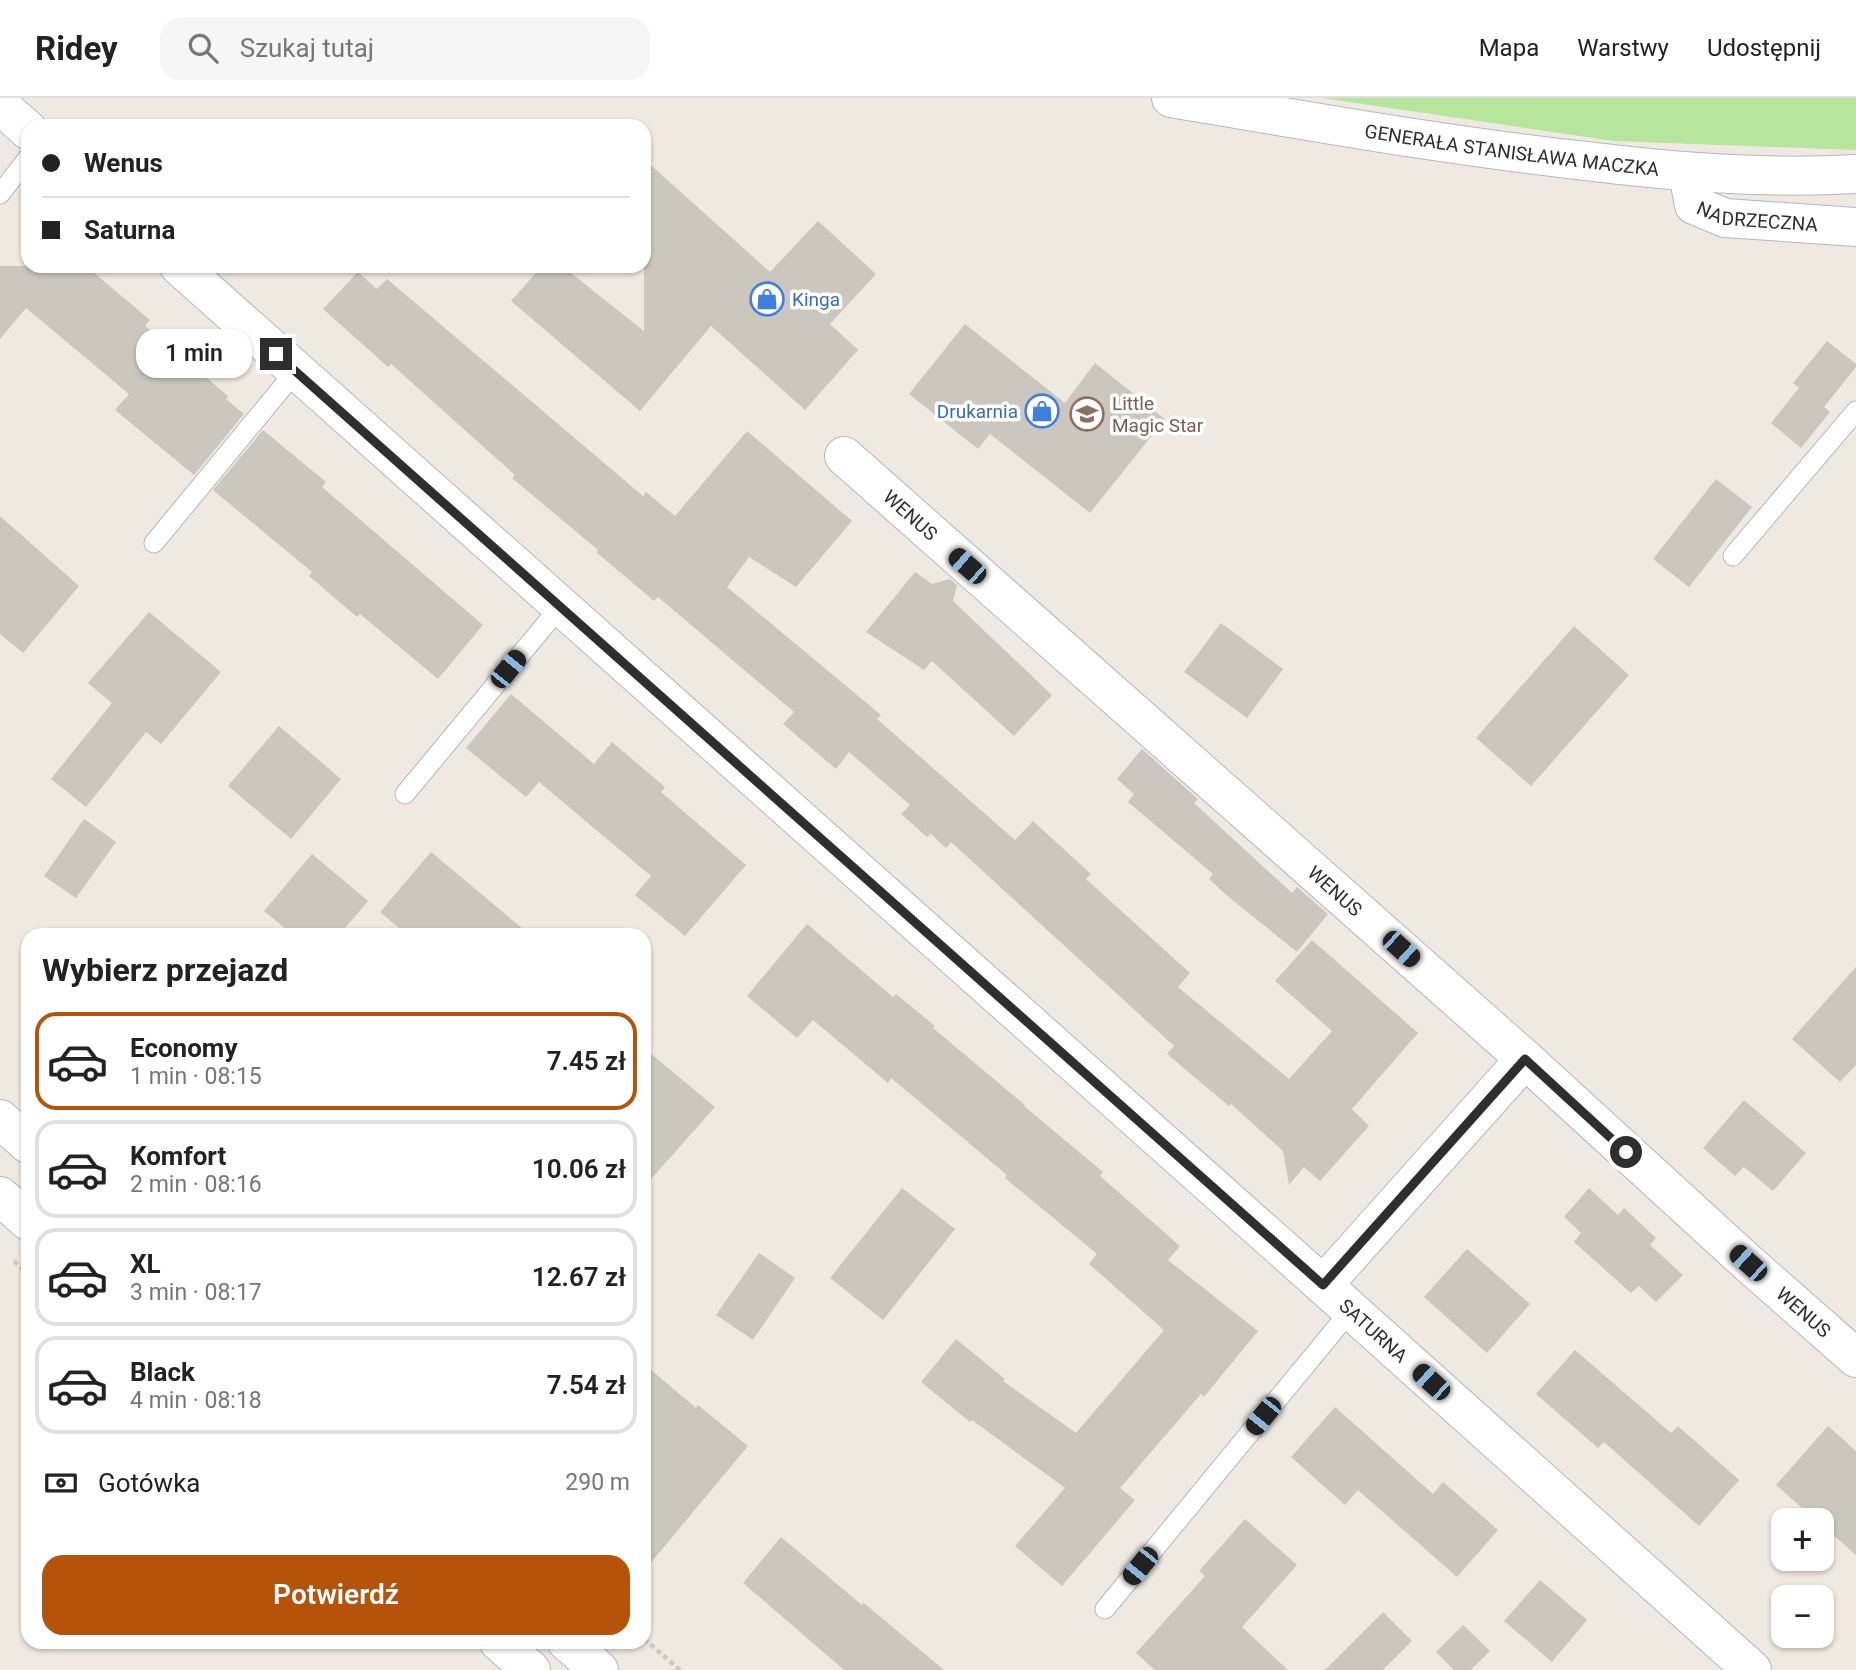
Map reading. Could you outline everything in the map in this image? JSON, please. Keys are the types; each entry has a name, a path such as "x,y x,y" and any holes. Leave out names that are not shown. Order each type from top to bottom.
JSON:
{"street":[{"name":"GENERAŁA STANISŁAWA MACZKA","path":"1171,98 1488,150 1688,173 1802,177 1856,174"},
{"path":"0,105 21,124"},
{"name":"NADRZECZNA","path":"1688,173 1694,205 1725,218 1856,227"},
{"name":"SATURNA","path":"187,273 1752,1670"},
{"name":"WENUS","path":"844,456 1525,1059 1748,1263 1856,1357"},
{"path":"1337,1297 1525,1059"},
{"path":"0,1119 21,1138"},
{"path":"0,1196 21,1215"},
{"path":"507,1649 531,1670"},
{"path":"575,1649 599,1670"}],"lane":[{"path":"0,194 21,167"},
{"path":"154,543 295,372"},
{"path":"1733,556 1856,411"},
{"path":"405,794 560,607"},
{"path":"1105,1609 1337,1297"}],"path":[{"path":"651,1645 680,1670"}],"green space":[{"path":"1322,98 1856,98 1856,150 1614,141"}],"building":[{"name":"Kinga","path":"651,165 770,272 818,221 876,274 830,324 858,350 805,410 711,326 640,411 511,301 536,273 571,273 644,331 644,273 651,273"},
{"path":"0,266 21,266 21,273 94,273 150,320 145,326 228,396 226,399 244,414 194,475 115,410 129,394 26,308 0,339"},
{"path":"357,273 377,289 387,279 643,496 646,492 675,516 747,431 852,521 796,587 749,557 727,587 881,715 877,719 1015,840 1033,821 1091,874 1086,879 1190,973 1178,987 1289,1079 1332,1031 1275,981 1312,940 1418,1033 1352,1109 1369,1126 1320,1181 1304,1167 1289,1185 1283,1151 1231,1104 1229,1106 1167,1054 1174,1046 951,842 946,848 931,834 927,837 901,814 910,805 849,752 836,769 783,724 794,712 658,597 654,601 596,552 598,550 512,478 515,475 391,364 388,367 323,309"},
{"name":"Drukarnia","path":"965,324 1065,403 1095,363 1165,419 1090,513 990,434 978,449 909,394"},
{"path":"1827,341 1856,364 1856,367 1824,407 1830,412 1801,448 1771,423 1799,388 1793,383"},
{"path":"263,430 326,482 322,487 483,625 438,679 360,614 357,617 309,576 312,572 213,490"},
{"path":"1716,479 1752,507 1689,587 1653,559"},
{"path":"0,516 79,586 23,653 0,634"},
{"path":"915,572 932,584 950,579 957,585 953,601 1052,695 1014,736 932,661 924,670 866,632"},
{"path":"149,612 221,672 161,744 146,732 86,807 51,779 112,703 88,683"},
{"path":"1221,623 1283,669 1247,718 1184,672"},
{"path":"1574,626 1629,675 1531,786 1476,738"},
{"path":"511,694 594,764 612,742 665,787 661,792 746,865 685,936 635,895 651,876 539,782 526,797 466,748"},
{"path":"279,726 341,779 291,839 228,786"},
{"path":"1142,749 1198,799 1194,803 1292,893 1297,887 1328,914 1297,952 1225,894 1209,879 1213,874 1128,802 1134,794 1117,779"},
{"path":"84,819 116,842 76,898 44,876"},
{"path":"431,852 522,928 399,928 380,912"},
{"path":"312,854 368,901 345,928 285,928 264,911"},
{"path":"807,924 893,997 896,994 935,1026 933,1028 1103,1172 1100,1176 1180,1246 1168,1260 1258,1331 1204,1397 1201,1394 1120,1488 1135,1500 1062,1586 1015,1546 1065,1488 972,1420 970,1422 921,1382 956,1339 1005,1379 1003,1381 1076,1433 1164,1330 1089,1264 1097,1254 891,1078 888,1083 813,1020 797,1038 747,996"},
{"path":"1856,967 1856,1065 1840,1082 1792,1039"},
{"path":"651,1054 715,1107 651,1179"},
{"path":"1744,1100 1806,1153 1773,1191 1744,1167 1735,1176 1703,1148"},
{"path":"902,1188 955,1229 883,1320 830,1278"},
{"path":"1589,1188 1618,1215 1624,1208 1656,1238 1650,1245 1683,1275 1656,1302 1639,1286 1631,1293 1574,1242 1581,1233 1564,1217"},
{"path":"1467,1249 1530,1304 1487,1353 1424,1297"},
{"path":"759,1253 795,1278 753,1340 716,1315"},
{"path":"1575,1350 1671,1433 1678,1426 1739,1480 1699,1526 1604,1442 1598,1448 1536,1394"},
{"path":"651,1370 696,1408 698,1405 748,1446 651,1563"},
{"path":"1335,1407 1433,1494 1443,1482 1498,1530 1457,1577 1358,1490 1345,1505 1291,1457"},
{"path":"1828,1426 1856,1451 1856,1555 1834,1536 1834,1508 1802,1508 1776,1485"},
{"path":"1245,1519 1297,1565 1242,1627 1288,1670 1155,1670 1136,1653 1205,1576 1199,1571"},
{"path":"781,1537 944,1670 844,1670 743,1583"},
{"path":"1540,1580 1587,1620 1552,1662 1504,1621"},
{"path":"1383,1612 1412,1641 1383,1670 1325,1670"},
{"path":"1463,1625 1490,1651 1471,1670 1454,1670 1436,1652"}],"place":[{"name":"Kinga","path":"767,299"},
{"name":"Drukarnia","path":"1042,411"},
{"name":"Little Magic Star","path":"1087,414"}],"route":[{"path":"276,354 1323,1285 1525,1059 1626,1152"}]}
